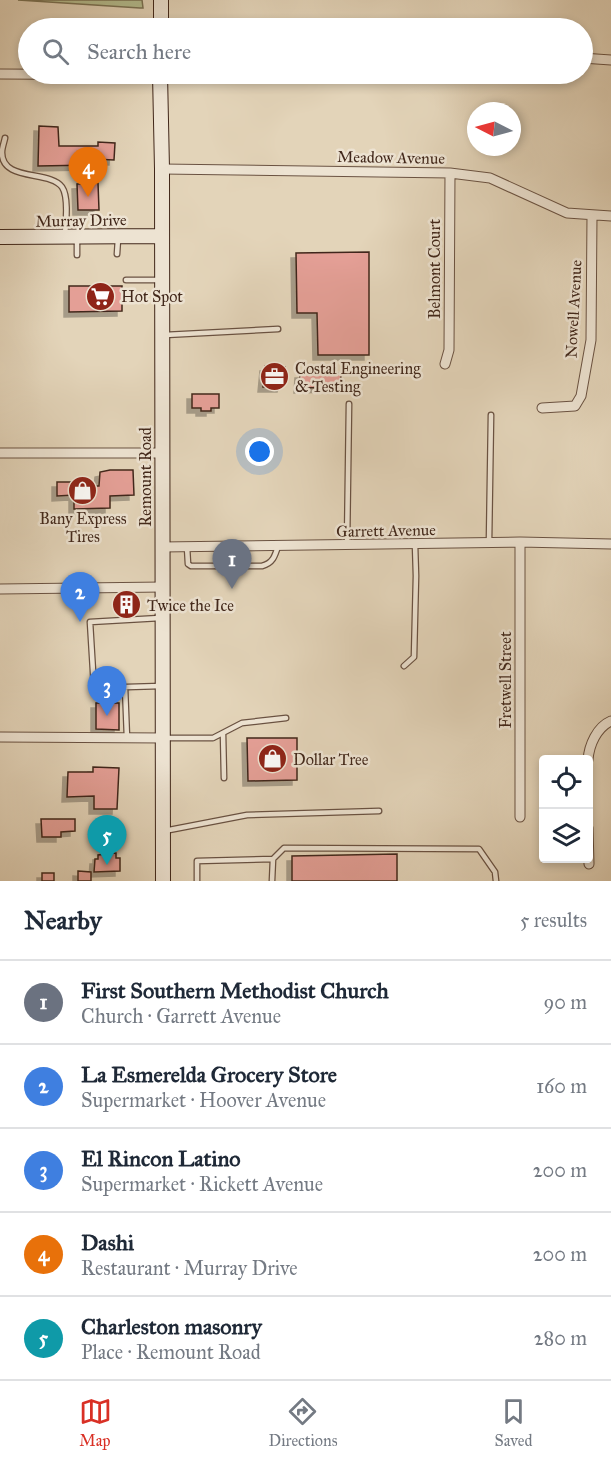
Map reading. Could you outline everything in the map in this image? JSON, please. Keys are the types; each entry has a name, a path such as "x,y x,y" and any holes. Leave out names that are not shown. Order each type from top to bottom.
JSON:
{"main road":[{"path":"160,18 161,0"},
{"name":"Remount Road","path":"160,84 164,881"},
{"name":"Murray Drive","path":"0,237 162,236"}],"street":[{"path":"593,59 611,60"},
{"path":"0,74 18,74"},
{"name":"Meadow Avenue","path":"162,169 450,172 490,178 567,213 611,216"},
{"name":"Belmont Court","path":"445,364 449,350 450,172"},
{"name":"Nowell Avenue","path":"542,408 575,406 581,396 591,340 592,216"},
{"path":"0,453 162,453"},
{"name":"Garrett Avenue","path":"162,547 489,543 611,544"},
{"name":"Fretwell Street","path":"520,543 520,817"},
{"path":"0,589 163,587"},
{"path":"589,755 594,739 606,723 611,721"},
{"path":"0,737 164,738"}],"lane":[{"path":"5,138 2,152 3,160 8,166 32,176 51,179 62,186 71,237 77,255"},
{"path":"117,254 118,236"},
{"path":"126,280 162,280"},
{"path":"162,335 278,329"},
{"path":"347,545 350,404"},
{"path":"489,543 491,415"},
{"path":"404,666 414,657 415,544"},
{"path":"187,547 190,566 262,566 272,562 278,546"},
{"path":"163,618 90,622 94,688 164,686"},
{"path":"125,687 127,738"},
{"path":"164,738 213,738 242,723 286,718"},
{"path":"223,733 224,778"},
{"path":"164,831 246,814 379,811"},
{"path":"272,881 273,860 284,848 479,849 495,872 496,881"},
{"path":"197,881 197,861 273,860"}],"green space":[{"path":"18,0 142,0 143,8 140,8"}],"building":[{"path":"39,126 58,127 59,146 98,146 98,142 115,143 114,160 93,159 93,165 38,166"},
{"path":"98,183 99,210 78,210 77,184"},
{"path":"369,252 369,355 318,355 317,313 297,313 296,253"},
{"path":"69,286 122,286 122,311 69,312"},
{"name":"Costal Engineering & Testing","path":"265,366 285,367 282,387 263,387"},
{"path":"300,373 341,373 341,387 299,388"},
{"path":"192,394 219,394 219,408 201,411 201,408 192,408"},
{"name":"Bany Express Tires","path":"133,470 134,495 110,496 110,508 74,509 74,495 57,496 57,482 78,482 77,486 99,486 100,472"},
{"path":"96,703 119,703 119,730 96,729"},
{"name":"Dollar Tree","path":"247,738 297,738 297,780 248,781"},
{"path":"93,767 119,768 117,809 94,809 94,796 67,797 68,772 93,772"},
{"path":"41,819 75,819 75,831 61,832 61,837 42,837"},
{"path":"116,853 116,858 120,858 120,871 94,872 95,859 98,859 98,855"},
{"path":"397,854 397,881 292,881 292,856"},
{"path":"78,871 91,872 91,881 78,881"},
{"path":"42,873 54,873 54,881 42,881"}],"place":[{"name":"Dashi","path":"88,197"},
{"name":"Hot Spot","path":"100,296"},
{"name":"Costal Engineering & Testing","path":"274,377"},
{"name":"Bany Express Tires","path":"83,490"},
{"name":"First Southern Methodist Church","path":"232,589"},
{"name":"Twice the Ice","path":"126,605"},
{"name":"La Esmerelda Grocery Store","path":"80,622"},
{"name":"El Rincon Latino","path":"107,716"},
{"name":"Dollar Tree","path":"272,759"},
{"name":"Charleston masonry","path":"107,865"}]}
